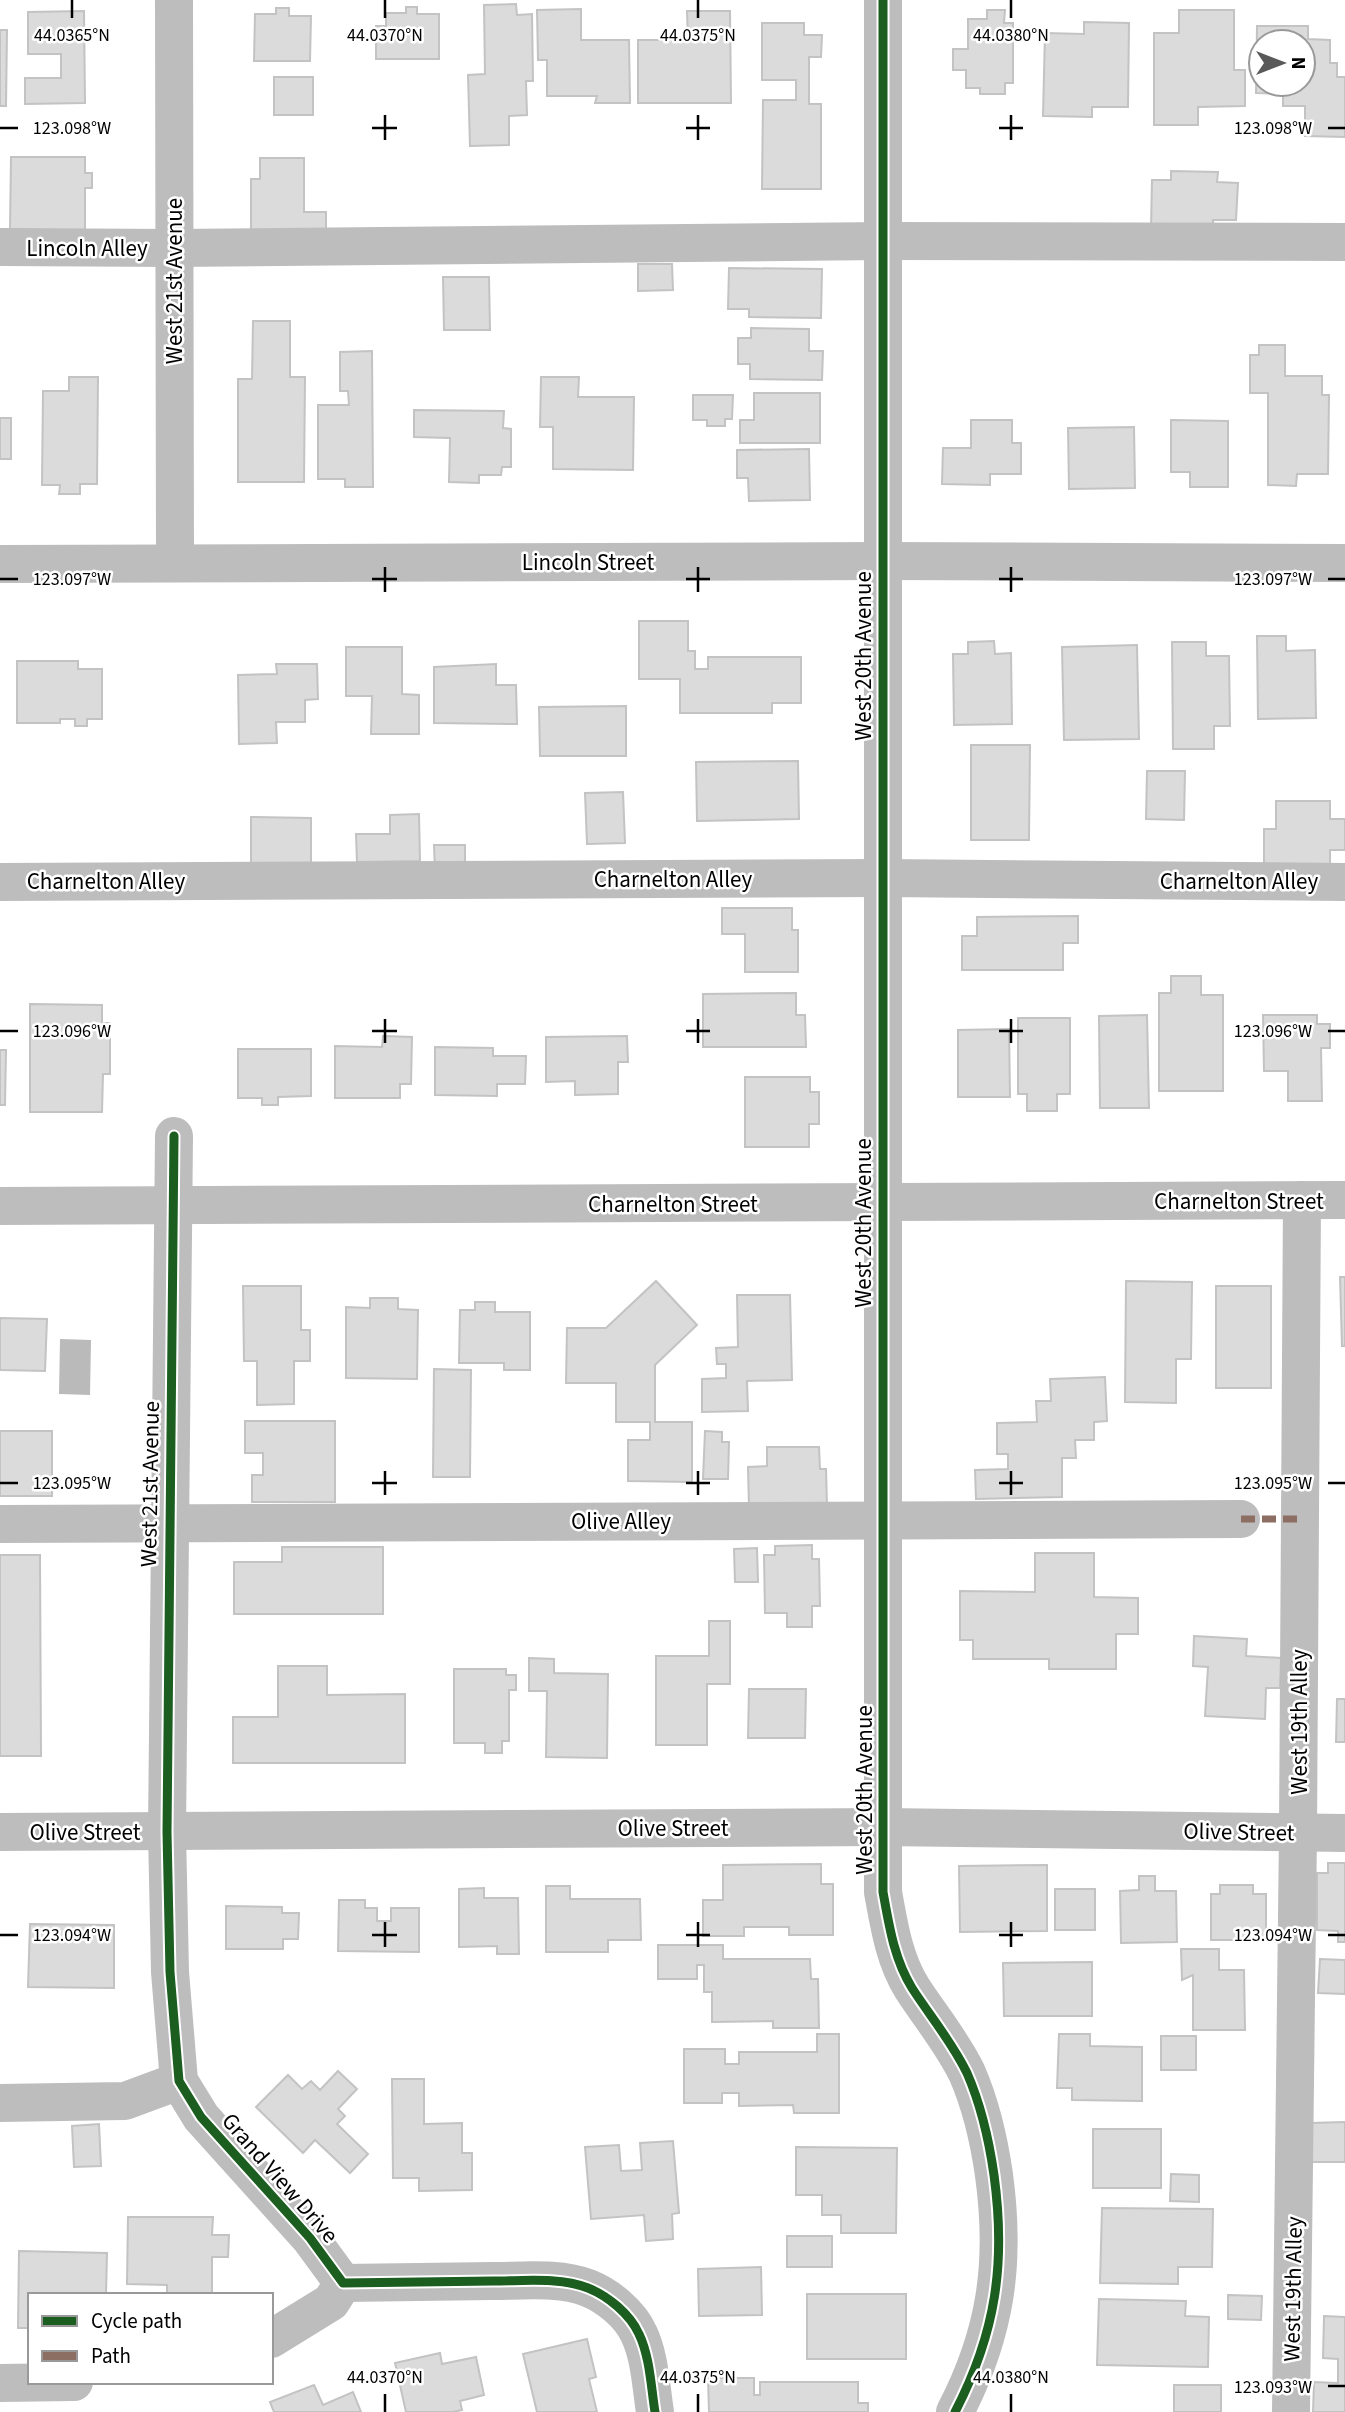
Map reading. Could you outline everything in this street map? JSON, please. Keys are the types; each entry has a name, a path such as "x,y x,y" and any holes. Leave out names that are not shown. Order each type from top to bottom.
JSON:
{"street":[{"name":"West 21st Avenue","path":"174,0 175,563"},
{"name":"West 20th Avenue","path":"883,0 883,1892 892,1942 911,1986 944,2032 967,2072 983,2119 1000,2218 998,2274 989,2327 971,2381 955,2412"},
{"name":"Lincoln Alley","path":"0,247 174,248 883,241 1345,242"},
{"name":"Lincoln Street","path":"0,564 883,561 1345,563"},
{"name":"Charnelton Alley","path":"0,882 883,878 1345,882"},
{"name":"West 21st Avenue","path":"167,1832 174,1136"},
{"name":"West 19th Alley","path":"1291,2412 1298,1833 1301,1200"},
{"name":"Charnelton Street","path":"0,1206 1345,1200"},
{"name":"Olive Alley","path":"0,1524 1241,1520"},
{"name":"Olive Street","path":"0,1832 883,1827 1345,1833"},
{"name":"Grand View Drive","path":"167,1832 170,1972 179,2081 201,2117 310,2238 343,2283"},
{"path":"0,2104 125,2101 179,2081"},
{"path":"273,2338 331,2302 343,2283 561,2282 588,2288 609,2300 627,2316 639,2333 646,2356 654,2412"},
{"path":"0,2383 28,2383"}],"shaded area":[{"path":"60,1339 91,1340 90,1395 59,1394"}],"building":[{"path":"516,4 517,15 532,14 533,81 526,81 527,115 509,116 509,145 470,146 468,75 485,74 484,5"},
{"path":"406,7 417,7 417,14 439,14 439,59 376,59 376,26 386,26 386,13 406,13"},
{"path":"276,8 289,8 289,16 311,16 310,61 254,61 255,14 276,14"},
{"path":"581,9 581,40 629,40 630,103 595,103 597,96 547,96 547,60 538,60 537,10"},
{"path":"987,10 1005,10 1004,23 1013,23 1013,83 1005,83 1005,94 980,94 980,88 966,88 966,70 953,70 953,49 968,49 968,19 987,19"},
{"path":"1179,10 1234,10 1234,70 1245,70 1245,106 1198,107 1198,125 1154,125 1154,33 1179,33"},
{"path":"84,11 85,103 25,104 25,78 61,78 61,54 28,54 28,12"},
{"path":"687,11 730,11 731,103 638,103 638,40 688,40"},
{"path":"1084,22 1129,23 1128,107 1092,107 1092,117 1043,116 1045,33 1084,34"},
{"path":"762,23 804,23 804,35 822,35 821,57 809,57 809,104 821,104 821,189 762,189 763,100 796,100 796,80 762,80"},
{"path":"1257,26 1308,28 1257,28"},
{"path":"0,30 7,30 6,106 0,106"},
{"path":"1317,39 1330,40 1330,63 1337,63 1337,77 1345,77 1345,137 1305,136 1305,106 1283,106 1283,98 1317,98"},
{"path":"274,77 313,77 313,115 274,115"},
{"path":"11,157 85,157 85,173 92,173 92,188 85,188 85,231 10,229"},
{"path":"260,158 304,158 304,212 326,212 326,236 251,236 251,179 260,179"},
{"path":"1171,171 1218,172 1217,182 1238,183 1236,220 1213,220 1213,231 1151,229 1152,180 1171,180"},
{"path":"638,264 672,264 673,290 638,291"},
{"path":"729,268 822,269 821,318 749,317 749,309 728,309"},
{"path":"443,277 489,277 490,330 444,330"},
{"path":"253,321 290,321 290,377 305,377 304,482 238,482 238,379 252,379"},
{"path":"751,328 809,329 809,351 823,351 822,380 750,379 750,364 738,364 738,338 751,338"},
{"path":"1259,345 1285,345 1285,376 1322,376 1322,395 1329,395 1328,474 1297,474 1296,486 1268,485 1268,393 1250,393 1250,355 1259,355"},
{"path":"372,351 373,487 345,487 345,479 318,479 318,405 349,405 348,391 340,391 340,352"},
{"path":"69,377 98,377 97,484 80,484 80,494 59,494 60,485 42,485 43,391 69,391"},
{"path":"541,377 579,377 578,397 634,397 633,470 553,469 553,427 540,427"},
{"path":"754,393 820,393 820,443 740,443 740,420 754,420"},
{"path":"693,395 733,395 732,419 725,419 725,426 707,426 707,420 693,420"},
{"path":"414,410 504,411 503,428 511,429 511,467 502,467 501,475 479,475 479,483 449,482 450,438 414,437"},
{"path":"0,418 11,418 11,459 0,459"},
{"path":"971,420 1012,420 1012,443 1021,443 1021,474 990,474 990,485 942,484 943,448 971,448"},
{"path":"1171,420 1228,421 1228,487 1190,487 1190,472 1171,472"},
{"path":"1134,427 1135,488 1069,489 1068,428"},
{"path":"809,449 810,500 749,501 748,478 737,478 737,450"},
{"path":"639,621 688,621 688,651 695,651 695,669 708,669 708,657 801,657 801,703 772,703 772,713 680,713 680,679 639,679"},
{"path":"1257,636 1286,636 1286,651 1315,650 1316,718 1258,719"},
{"path":"994,641 995,654 1011,653 1012,724 954,725 953,654 968,654 968,642"},
{"path":"1172,642 1206,642 1206,656 1229,656 1230,726 1214,726 1214,749 1173,749"},
{"path":"1137,645 1139,739 1064,740 1062,647"},
{"path":"346,647 402,647 402,694 419,695 419,734 371,734 372,696 346,696"},
{"path":"17,661 78,661 78,669 102,669 102,719 87,719 87,726 75,726 75,719 60,719 60,723 17,723"},
{"path":"276,664 317,664 318,699 305,700 305,722 276,722 277,743 239,744 238,675 277,674"},
{"path":"496,664 496,685 516,685 517,724 434,723 434,667"},
{"path":"626,706 626,756 540,756 539,707"},
{"path":"971,745 1030,745 1029,840 971,840"},
{"path":"798,761 799,819 697,821 696,762"},
{"path":"1147,771 1185,771 1184,820 1146,819"},
{"path":"623,792 625,843 587,844 585,793"},
{"path":"1276,801 1330,801 1330,819 1345,819 1345,850 1330,850 1330,864 1264,864 1264,829 1276,829"},
{"path":"419,814 420,861 357,862 356,834 390,834 390,815"},
{"path":"251,817 311,818 311,868 251,868"},
{"path":"434,845 465,845 465,870 435,871"},
{"path":"722,908 792,908 792,930 798,930 798,972 745,972 745,934 722,934"},
{"path":"1078,916 1078,943 1063,943 1063,970 962,970 962,936 977,936 977,917"},
{"path":"1171,976 1201,976 1201,995 1223,995 1223,1091 1159,1091 1159,993 1171,993"},
{"path":"796,993 796,1015 805,1015 806,1047 703,1047 703,994"},
{"path":"30,1004 102,1005 102,1023 110,1023 110,1074 103,1074 102,1112 30,1112"},
{"path":"1147,1015 1149,1108 1100,1108 1099,1016"},
{"path":"1263,1015 1317,1015 1317,1024 1330,1024 1330,1048 1321,1048 1322,1101 1288,1101 1288,1071 1264,1071"},
{"path":"1018,1018 1070,1018 1070,1094 1057,1094 1057,1111 1027,1111 1027,1094 1018,1094"},
{"path":"1009,1029 1010,1097 958,1097 958,1030"},
{"path":"383,1036 412,1037 411,1084 400,1084 400,1098 335,1098 335,1046 382,1047"},
{"path":"627,1036 628,1062 618,1062 618,1094 575,1095 575,1081 546,1082 546,1037"},
{"path":"435,1047 493,1048 493,1056 526,1056 525,1084 497,1084 497,1096 435,1095"},
{"path":"238,1049 311,1049 311,1096 278,1097 278,1105 262,1105 262,1098 238,1098"},
{"path":"0,1050 6,1050 5,1105 0,1105"},
{"path":"745,1077 810,1077 810,1092 819,1092 819,1124 809,1124 809,1147 745,1147"},
{"path":"1340,1277 1345,1277 1345,1346 1342,1346"},
{"path":"656,1281 697,1325 655,1365 655,1422 692,1422 692,1482 628,1481 628,1440 650,1440 650,1422 616,1422 616,1383 566,1383 567,1328 606,1328"},
{"path":"1126,1281 1192,1282 1191,1359 1176,1359 1176,1403 1125,1402"},
{"path":"243,1286 301,1286 301,1330 310,1330 310,1361 294,1361 294,1404 257,1405 257,1361 244,1361"},
{"path":"1216,1286 1271,1286 1271,1388 1216,1388"},
{"path":"737,1295 790,1295 792,1380 747,1381 748,1411 702,1412 702,1379 726,1378 726,1364 717,1364 716,1348 738,1347"},
{"path":"370,1298 398,1298 398,1309 418,1310 417,1379 346,1378 346,1307 370,1308"},
{"path":"475,1302 495,1302 495,1312 530,1312 530,1370 504,1370 504,1363 459,1363 460,1310 475,1310"},
{"path":"0,1318 47,1319 45,1371 0,1370"},
{"path":"434,1369 471,1370 470,1477 433,1477"},
{"path":"1105,1377 1107,1421 1094,1422 1094,1440 1075,1440 1076,1458 1062,1458 1062,1497 976,1499 975,1470 1008,1469 1008,1454 997,1454 997,1423 1037,1422 1036,1401 1051,1401 1050,1379"},
{"path":"245,1421 335,1421 335,1502 252,1502 252,1475 263,1475 263,1453 245,1453"},
{"path":"0,1431 52,1431 52,1496 0,1496"},
{"path":"705,1431 722,1432 722,1442 729,1442 728,1479 703,1479"},
{"path":"767,1447 819,1447 820,1469 826,1469 827,1507 749,1508 748,1467 767,1466"},
{"path":"812,1545 812,1559 819,1559 820,1606 812,1606 812,1627 787,1627 787,1613 765,1613 764,1555 775,1555 775,1546"},
{"path":"282,1547 383,1547 383,1614 234,1614 234,1562 282,1562"},
{"path":"757,1548 758,1582 735,1582 734,1549"},
{"path":"1035,1553 1094,1553 1094,1597 1138,1598 1138,1634 1116,1634 1116,1669 1049,1669 1049,1659 973,1659 973,1640 960,1640 960,1591 1035,1592"},
{"path":"0,1555 40,1555 41,1756 0,1756"},
{"path":"709,1621 730,1621 730,1684 707,1684 707,1745 656,1745 656,1656 709,1656"},
{"path":"1194,1636 1247,1639 1246,1656 1281,1658 1280,1688 1266,1688 1265,1719 1205,1716 1208,1667 1193,1666"},
{"path":"529,1658 554,1659 554,1673 608,1674 607,1758 546,1757 547,1691 529,1691"},
{"path":"278,1666 327,1666 327,1695 405,1694 405,1763 233,1763 233,1717 278,1717"},
{"path":"454,1669 506,1669 506,1675 516,1675 516,1690 509,1690 509,1741 502,1741 502,1753 485,1753 485,1743 454,1743"},
{"path":"749,1689 806,1689 805,1738 748,1738"},
{"path":"1337,1699 1345,1699 1345,1742 1336,1742"},
{"path":"1328,1863 1345,1863 1345,1942 1338,1942 1338,1931 1317,1930 1317,1873 1328,1873"},
{"path":"821,1864 821,1884 833,1884 833,1935 789,1935 789,1927 744,1927 744,1936 703,1936 703,1900 723,1900 723,1865"},
{"path":"1047,1865 1047,1931 960,1932 959,1866"},
{"path":"1139,1876 1155,1876 1155,1891 1176,1891 1177,1942 1121,1943 1120,1891 1139,1890"},
{"path":"1220,1885 1253,1885 1253,1894 1266,1894 1266,1940 1211,1940 1211,1894 1220,1894"},
{"path":"546,1886 570,1886 570,1899 640,1899 641,1940 608,1940 608,1952 546,1952"},
{"path":"484,1888 484,1898 518,1898 519,1954 497,1954 497,1946 459,1947 459,1889"},
{"path":"1055,1889 1095,1889 1095,1930 1055,1930"},
{"path":"339,1900 365,1900 365,1908 377,1908 377,1921 391,1921 391,1908 419,1908 419,1952 338,1951"},
{"path":"226,1906 282,1907 282,1913 299,1913 298,1939 283,1939 283,1949 226,1949"},
{"path":"30,1924 114,1925 114,1988 28,1987"},
{"path":"658,1945 723,1945 723,1959 810,1959 811,1979 818,1979 819,2028 773,2028 773,2021 712,2022 712,1992 704,1992 704,1965 697,1965 697,1979 658,1979"},
{"path":"1181,1949 1219,1949 1219,1970 1244,1970 1245,2030 1193,2030 1193,1975 1182,1980"},
{"path":"1320,1959 1345,1960 1345,1994 1318,1993"},
{"path":"1092,1962 1092,2016 1004,2016 1003,1963"},
{"path":"817,2034 839,2034 839,2113 794,2113 793,2105 739,2106 739,2093 722,2093 722,2103 684,2103 684,2049 725,2049 725,2064 739,2064 739,2052 817,2052"},
{"path":"1059,2034 1090,2034 1090,2046 1142,2047 1142,2101 1072,2100 1072,2088 1057,2088"},
{"path":"1161,2036 1196,2036 1196,2070 1161,2070"},
{"path":"338,2071 357,2089 338,2109 345,2116 337,2124 368,2154 350,2173 315,2140 303,2153 256,2107 288,2075 302,2089 311,2081 320,2090"},
{"path":"392,2079 424,2079 424,2124 462,2123 462,2153 472,2153 472,2190 419,2191 419,2178 393,2178"},
{"path":"1345,2122 1345,2162 1312,2162 1311,2123"},
{"path":"99,2124 101,2166 74,2167 72,2126"},
{"path":"1093,2129 1161,2129 1161,2188 1093,2188"},
{"path":"673,2141 679,2213 672,2214 673,2239 646,2241 644,2215 591,2219 585,2147 619,2145 621,2171 642,2170 640,2143"},
{"path":"796,2147 897,2148 896,2233 841,2233 841,2215 822,2215 822,2195 796,2195"},
{"path":"1171,2174 1199,2175 1199,2202 1170,2201"},
{"path":"1102,2208 1213,2209 1212,2267 1178,2267 1178,2284 1100,2283"},
{"path":"128,2217 213,2217 212,2235 229,2235 228,2257 212,2257 212,2293 167,2293 167,2285 127,2284"},
{"path":"787,2236 832,2236 832,2267 787,2267"},
{"path":"19,2251 107,2253 106,2293 28,2293 28,2328 18,2328"},
{"path":"761,2267 762,2315 699,2316 698,2269"},
{"path":"807,2294 906,2294 906,2359 807,2359"},
{"path":"1228,2295 1262,2296 1261,2320 1228,2319"},
{"path":"1099,2299 1186,2301 1185,2316 1209,2317 1208,2367 1097,2365"},
{"path":"1324,2316 1345,2317 1345,2412 1313,2412 1314,2382 1338,2383 1338,2359 1323,2358"},
{"path":"587,2339 596,2377 589,2379 597,2412 537,2412 523,2354"},
{"path":"440,2353 442,2364 476,2357 484,2395 460,2401 462,2410 453,2412 406,2412 395,2363"},
{"path":"708,2378 754,2378 754,2395 760,2395 760,2382 858,2382 858,2403 868,2403 868,2412 709,2412"},
{"path":"314,2385 323,2405 353,2392 361,2412 274,2412 270,2402"},
{"path":"1174,2385 1221,2385 1221,2412 1174,2412"}],"marked path":[{"path":"1241,1519 1300,1519"}],"cycle path":[{"path":"883,0 883,1892 893,1941 906,1977 955,2051 972,2085 984,2123 994,2175 999,2238 994,2297 980,2354 955,2412"},
{"path":"174,1136 167,1832 170,1972 179,2081 201,2117 310,2238 343,2283 541,2280 566,2282 588,2288 618,2306 635,2327 646,2352 655,2412"}]}
